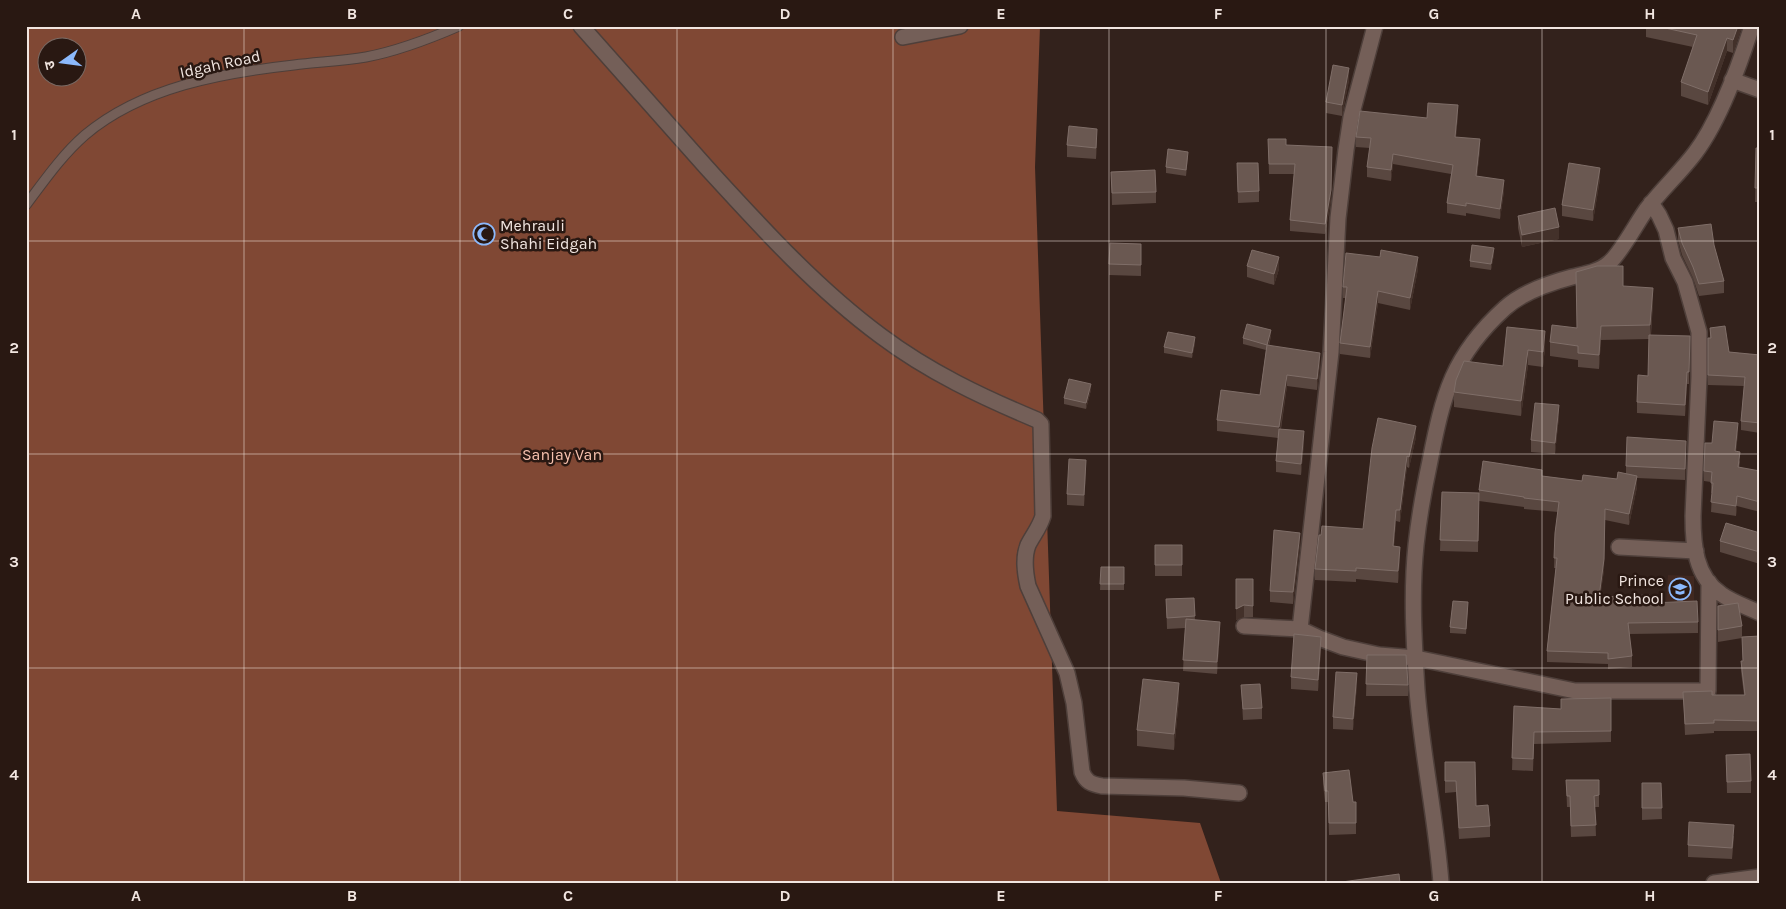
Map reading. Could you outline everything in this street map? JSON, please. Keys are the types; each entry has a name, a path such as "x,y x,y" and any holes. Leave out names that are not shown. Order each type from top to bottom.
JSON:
{"street":[{"path":"581,26 761,228 838,302 882,337 932,370 988,400 1037,420 1041,424 1043,516 1026,552 1026,576 1028,586 1067,674 1074,703 1082,772 1085,778 1091,784 1102,786 1184,788 1239,793"},
{"path":"903,37 960,26"},
{"path":"1300,628 1331,352 1338,218 1346,150 1351,117 1375,26"},
{"path":"1441,883 1422,730 1416,658 1414,591 1416,543 1440,411 1454,372 1470,345 1506,307 1526,294 1548,284 1584,275 1609,263 1651,203 1696,152 1709,131 1740,62 1752,26"},
{"path":"1732,80 1760,90"},
{"path":"1651,203 1666,230 1673,258 1685,282 1699,332 1699,377 1693,500 1693,538 1698,566 1720,594 1760,613"},
{"path":"1619,547 1696,551"},
{"path":"1244,626 1300,628 1343,647 1379,655 1416,658 1575,691 1708,691 1709,582"},
{"path":"1714,883 1760,877"}],"lane":[{"name":"Idgah Road","path":"26,205 50,172 84,135 118,112 155,95 200,81 246,72 365,57 403,48 459,26"}],"shaded area":[{"name":"Prince Public School","path":"1668,575 1694,576 1694,602 1666,601"}],"green space":[{"name":"Sanjay Van","path":"26,26 1040,26 1035,167 1057,811 1200,823 1221,883 26,883"}],"building":[{"path":"1656,26 1738,26 1733,40 1727,38 1708,92 1681,82 1697,35"},
{"path":"1333,65 1349,68 1342,105 1326,102"},
{"path":"1428,103 1458,105 1455,137 1480,139 1476,176 1504,180 1500,209 1466,203 1466,206 1447,203 1453,165 1393,154 1391,170 1367,167 1371,138 1356,137 1360,111 1427,118"},
{"path":"1069,126 1097,129 1096,148 1067,145"},
{"path":"1268,139 1286,139 1286,145 1332,147 1331,190 1325,224 1290,220 1295,164 1269,164"},
{"path":"1756,148 1760,148 1760,188 1755,188"},
{"path":"1168,149 1188,152 1186,170 1166,167"},
{"path":"1237,163 1258,163 1259,191 1238,192"},
{"path":"1569,163 1600,168 1593,210 1562,205"},
{"path":"1155,170 1156,192 1112,193 1111,172"},
{"path":"1555,208 1559,227 1522,235 1518,216"},
{"path":"1711,224 1714,245 1724,281 1699,284 1682,243 1678,228"},
{"path":"1110,243 1141,244 1141,265 1109,264"},
{"path":"1472,245 1494,248 1491,264 1470,261"},
{"path":"1252,250 1279,257 1274,274 1247,266"},
{"path":"1381,250 1418,257 1410,298 1378,291 1370,347 1340,343 1347,287 1343,287 1346,253 1380,257"},
{"path":"1597,266 1623,266 1623,286 1653,288 1650,325 1601,326 1599,355 1578,353 1578,346 1550,342 1552,325 1577,328 1576,272"},
{"path":"1247,324 1271,330 1267,345 1243,338"},
{"path":"1725,326 1729,352 1760,355 1760,423 1741,421 1745,377 1708,375 1708,338 1711,338 1710,328"},
{"path":"1507,327 1545,331 1543,352 1528,350 1521,401 1454,392 1456,380 1464,361 1503,366"},
{"path":"1168,332 1195,337 1192,353 1164,347"},
{"path":"1649,335 1690,336 1689,372 1687,372 1685,405 1637,402 1638,375 1648,376"},
{"path":"1267,345 1320,353 1317,379 1287,375 1279,427 1217,420 1221,390 1260,395"},
{"path":"1069,379 1091,384 1086,403 1064,398"},
{"path":"1535,403 1559,405 1555,443 1531,440"},
{"path":"1378,418 1416,426 1409,457 1407,456 1400,510 1396,510 1393,546 1400,547 1398,571 1356,568 1356,571 1315,569 1319,535 1321,535 1322,526 1363,529 1372,448"},
{"path":"1714,421 1738,423 1735,451 1740,452 1738,467 1760,471 1760,502 1737,496 1736,506 1711,502 1712,472 1704,471 1705,443 1712,443"},
{"path":"1279,429 1304,431 1301,464 1276,461"},
{"path":"1627,437 1686,441 1685,469 1626,466"},
{"path":"1069,459 1086,460 1084,495 1067,494"},
{"path":"1483,461 1542,470 1542,476 1582,481 1583,475 1617,479 1618,472 1637,476 1629,514 1605,509 1604,559 1599,597 1650,595 1650,603 1697,601 1698,622 1628,623 1632,656 1608,659 1608,653 1547,651 1557,558 1554,558 1559,502 1479,490"},
{"path":"1442,492 1479,493 1478,541 1440,540"},
{"path":"1726,523 1760,533 1760,552 1720,541"},
{"path":"1274,530 1300,533 1293,592 1270,591"},
{"path":"1155,545 1182,545 1182,565 1155,565"},
{"path":"1101,567 1124,567 1124,584 1100,584"},
{"path":"1236,579 1253,579 1253,606 1244,605 1236,609"},
{"path":"1194,598 1195,616 1167,618 1166,599"},
{"path":"1453,601 1468,602 1466,629 1450,627"},
{"path":"1738,603 1742,626 1718,630 1718,606"},
{"path":"1186,619 1220,622 1217,662 1183,660"},
{"path":"1294,634 1321,637 1318,680 1291,677"},
{"path":"1760,636 1760,721 1714,720 1714,723 1685,724 1683,692 1712,691 1712,695 1745,695 1741,661 1743,661 1742,637"},
{"path":"1367,655 1406,655 1408,685 1366,684"},
{"path":"1336,672 1357,673 1353,719 1333,717"},
{"path":"1143,679 1179,683 1174,734 1137,730"},
{"path":"1260,684 1262,708 1243,709 1241,685"},
{"path":"1611,698 1611,731 1534,732 1533,759 1512,758 1514,706 1561,709 1561,699"},
{"path":"1750,754 1751,781 1727,782 1726,755"},
{"path":"1445,762 1475,762 1476,806 1488,805 1490,826 1459,828 1456,781 1445,781"},
{"path":"1349,770 1353,802 1356,802 1356,823 1329,823 1328,791 1325,791 1323,773"},
{"path":"1566,780 1599,780 1599,795 1594,796 1596,825 1571,826 1570,796 1567,796"},
{"path":"1642,783 1661,783 1662,808 1642,808"},
{"path":"1689,822 1734,825 1732,848 1688,845"},
{"path":"1399,874 1400,883 1342,882"}],"place":[{"name":"Mehrauli Shahi Eidgah","path":"484,234"},
{"name":"Prince Public School","path":"1680,589"}]}
